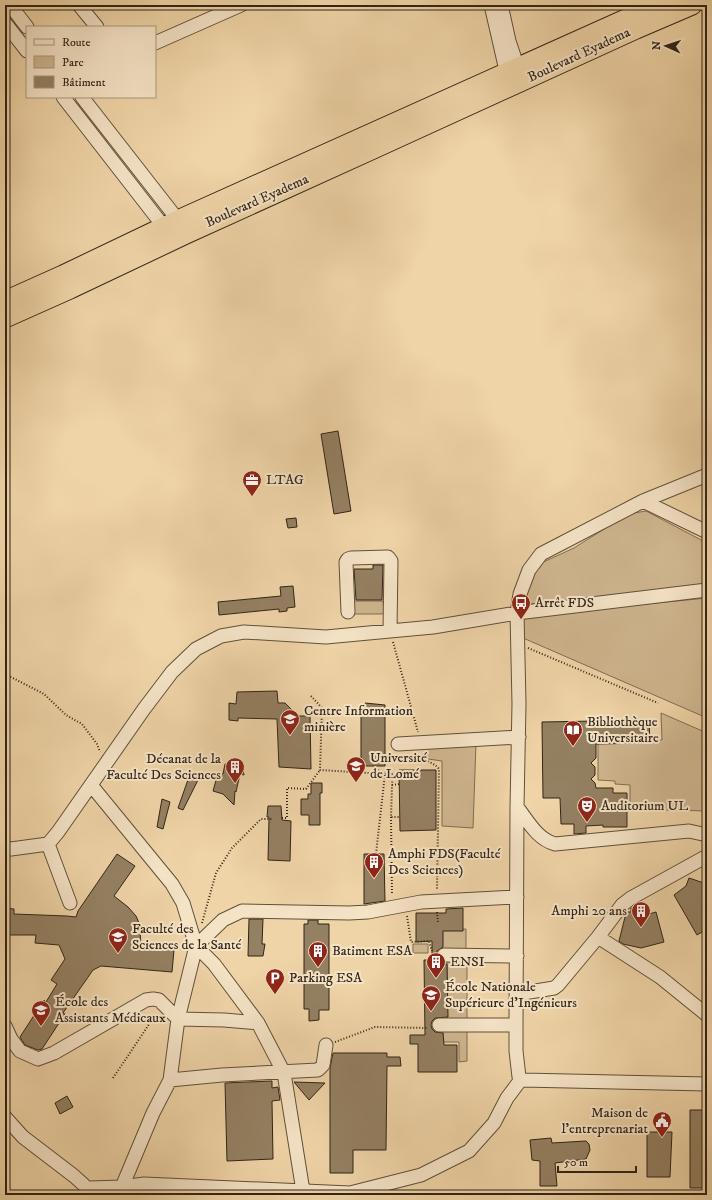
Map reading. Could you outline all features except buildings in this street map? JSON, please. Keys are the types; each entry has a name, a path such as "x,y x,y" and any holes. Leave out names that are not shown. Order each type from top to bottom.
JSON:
{"highway":[{"path":"5,301 64,275 175,230 514,77 657,5"},
{"name":"Boulevard Eyadema","path":"514,77 636,29 692,5"},
{"path":"5,318 70,289 175,230"}],"street":[{"path":"10,5 26,26"},
{"path":"79,5 96,26"},
{"path":"491,5 514,77"},
{"path":"501,5 514,77"},
{"path":"156,43 236,6"},
{"path":"5,22 26,50"},
{"path":"64,98 175,230"},
{"path":"83,98 175,230"},
{"path":"5,1117 23,1137 74,1176 85,1190 144,1184 350,1194 421,1175 469,1151 494,1122 507,1098 520,1080 516,1051 516,1025 517,807 519,737 517,613 520,594 529,570 541,554 643,501 707,475"},
{"path":"643,501 707,532"},
{"path":"348,612 346,562 348,559 388,557 391,561 390,631"},
{"path":"5,848 11,849 48,844 172,672 196,648 221,636 244,632 326,637 390,631 517,613 707,590"},
{"path":"398,744 519,737"},
{"path":"91,785 172,884 183,903 196,946 214,964 258,1024 284,1073 303,1191"},
{"path":"517,807 541,838 555,844 689,831 707,834"},
{"path":"48,844 70,903"},
{"path":"517,994 554,988 598,937 622,905 631,898 707,856"},
{"path":"122,1187 153,1113 170,1080 178,1019 196,946 223,920 242,911 368,912 421,902 517,896"},
{"path":"598,937 660,977 707,1015"},
{"path":"438,953 517,956"},
{"path":"5,1026 11,1039 20,1051 38,1059 54,1053 146,1000 153,998 159,1000 178,1019 224,1020 258,1024"},
{"path":"434,1027 516,1025"},
{"path":"170,1080 222,1075 284,1073 318,1070 323,1065 326,1045"},
{"path":"520,1080 707,1084"}],"path":[{"path":"390,631 424,757 426,760 436,765 439,769 438,923"},
{"path":"518,644 658,702"},
{"path":"5,674 44,694 66,715 82,724 97,744 105,765"},
{"path":"282,818 287,818 287,788 306,789 320,770 322,708 311,696"},
{"path":"373,767 384,774"},
{"path":"320,770 393,774 391,817 392,908"},
{"path":"376,854 384,774"},
{"path":"392,784 400,784"},
{"path":"391,817 400,817"},
{"path":"202,924 216,873 232,848 261,819 273,819"},
{"path":"405,906 412,942 428,941 438,953"},
{"path":"326,1045 374,1027 434,1027"}],"green space":[{"path":"646,511 707,543 707,588 522,605 522,598 539,564 574,548 628,514"},
{"path":"707,598 707,718 523,638 523,616"},
{"path":"353,601 383,601 384,612 382,614 353,614"},
{"path":"661,713 707,733 707,811 630,809 630,785 615,784 615,781 598,780 598,740 662,740"},
{"path":"476,743 473,828 442,826 442,761 428,759 427,748"},
{"path":"466,929 466,953 442,953 442,942 437,930"},
{"path":"413,944 428,944 428,953 413,953"},
{"path":"467,957 467,1023 447,1021 447,961 437,960 437,958"},
{"path":"443,1027 467,1027 467,1061 459,1062 459,1042 438,1042 443,1040"}],"place":[{"name":"LTAG","path":"252,497"},
{"name":"Arrêt FDS","path":"521,620"},
{"name":"Centre Information minière","path":"290,736"},
{"name":"Bibliothèque Universitaire","path":"573,747"},
{"name":"Université de Lomé","path":"356,783"},
{"name":"Décanat de la Faculté Des Sciences","path":"235,784"},
{"name":"Auditorium UL","path":"587,823"},
{"name":"Amphi FDS(Faculté Des Sciences)","path":"374,879"},
{"name":"Amphi 20 ans","path":"641,928"},
{"name":"Faculté des Sciences de la Santé","path":"118,954"},
{"name":"Batiment ESA","path":"318,968"},
{"name":"ENSI","path":"436,979"},
{"name":"Parking ESA","path":"275,995"},
{"name":"École Nationale Supérieure d'Ingénieurs","path":"431,1012"},
{"name":"École des Assistants Médicaux","path":"41,1027"},
{"name":"Maison de l'entreprenariat","path":"662,1138"}]}
